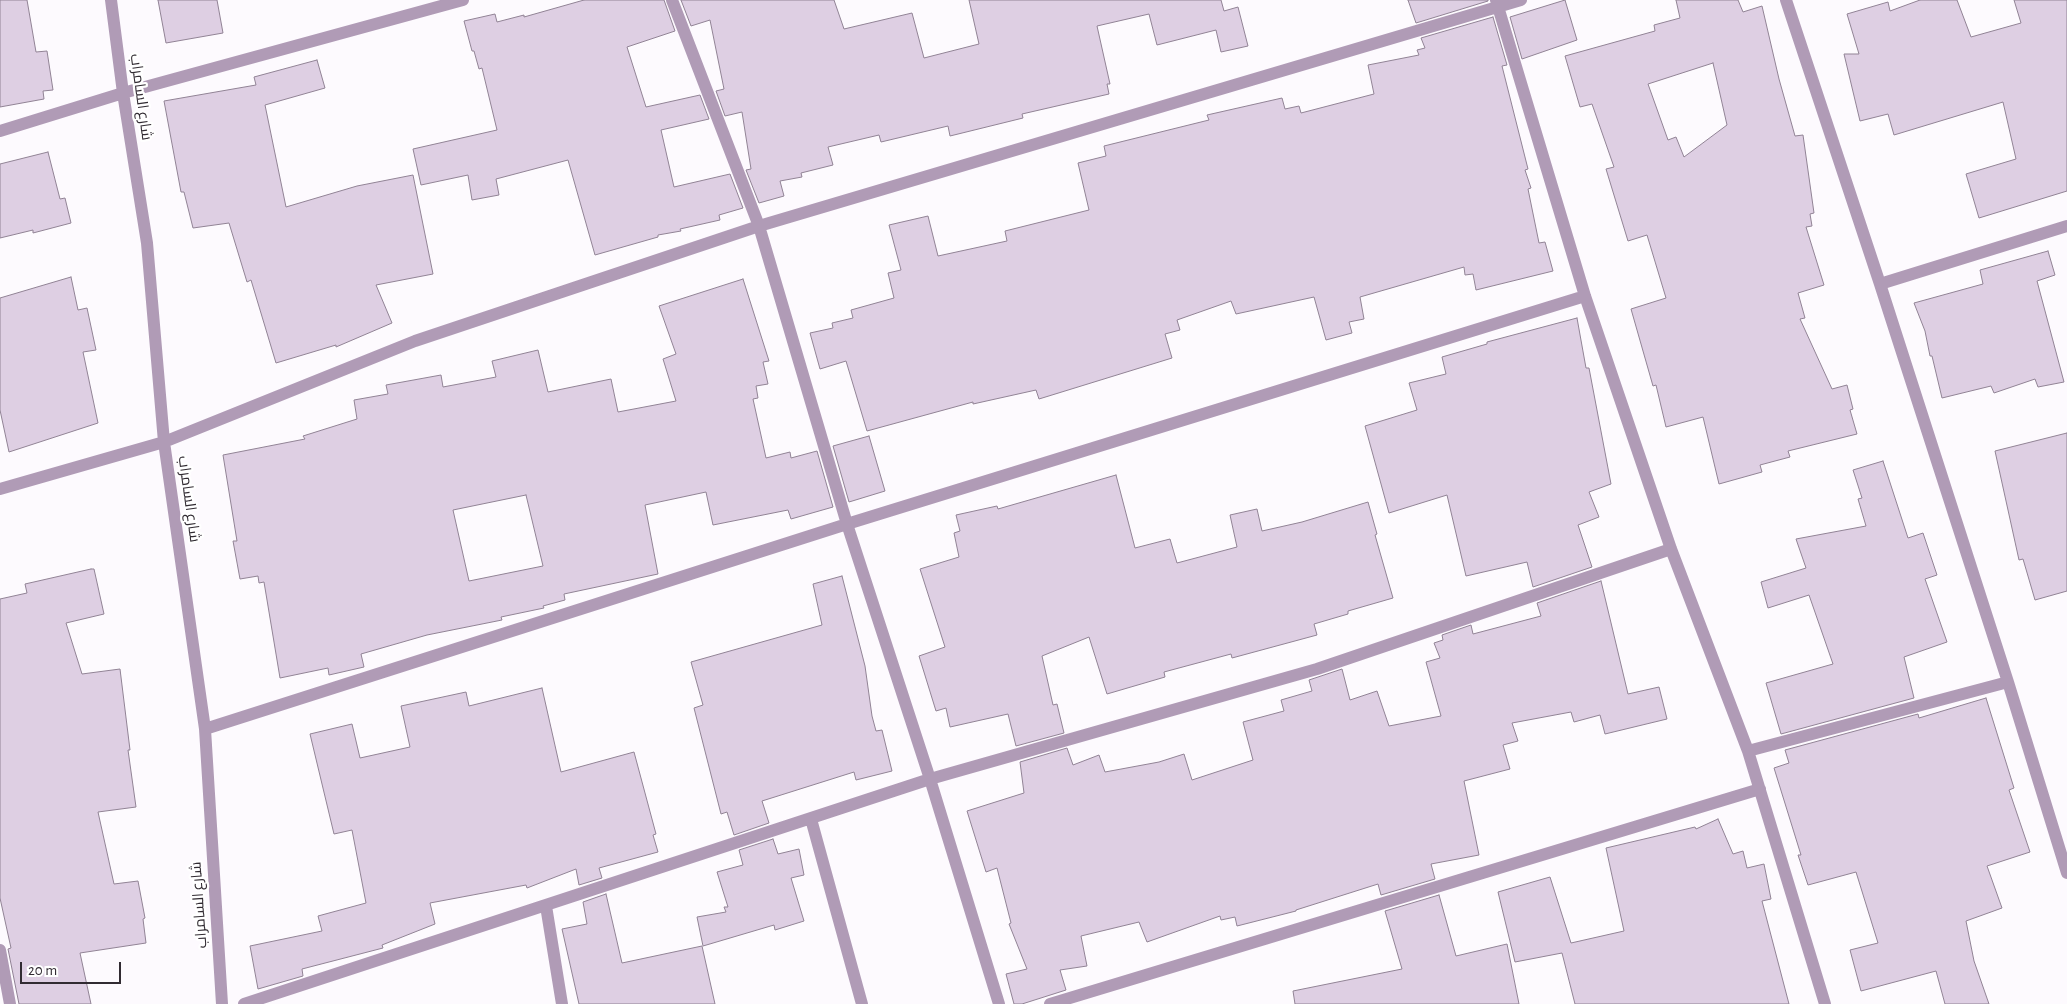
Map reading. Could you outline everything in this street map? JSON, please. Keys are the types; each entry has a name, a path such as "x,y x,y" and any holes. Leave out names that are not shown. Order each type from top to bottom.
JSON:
{"street":[{"name":"شارع السامراب","path":"111,0 123,93 147,243 164,442 205,730 222,1004"},
{"path":"0,131 123,93 463,0"},
{"path":"672,0 759,226 848,524 930,779 999,1004"},
{"path":"0,489 164,442 415,341 759,226 1498,4 1521,0"},
{"path":"1786,0 1880,284 2008,682 2067,873"},
{"path":"1498,4 1585,296 1671,549 1748,750 1825,1004"},
{"path":"1880,284 2067,226"},
{"path":"205,730 848,524 1585,296"},
{"path":"244,1004 930,779 1317,669 1671,549"},
{"path":"1748,750 2008,682"},
{"path":"1050,1004 1760,789"},
{"path":"811,819 862,1004"},
{"path":"546,906 562,1004"},
{"path":"0,950 10,1004"}],"building":[{"path":"0,0 27,0 36,52 47,51 53,90 43,91 44,99 0,107"},
{"path":"158,0 217,0 223,33 166,43"},
{"path":"584,0 664,0 675,31 627,47 646,107 700,95 709,119 661,130 674,187 730,174 743,208 719,215 720,220 680,229 681,231 658,235 658,237 595,255 568,160 496,179 499,195 472,200 468,175 421,185 413,149 497,130 482,68 479,69 474,51 472,51 464,21 495,14 497,22 524,15 524,17"},
{"path":"681,0 834,0 844,29 912,13 924,58 979,44 969,0 1221,0 1224,11 1238,7 1248,46 1221,52 1216,30 1157,45 1149,14 1097,26 1110,84 1107,84 1109,94 1022,114 1023,118 950,136 948,126 881,142 879,135 828,147 833,165 801,173 802,177 780,181 784,196 759,203 746,170 751,169 742,112 725,116 716,91 724,89 710,20 691,26"},
{"path":"1408,0 1488,0 1488,1 1416,23"},
{"path":"1565,0 1577,40 1522,59 1510,17"},
{"path":"1676,0 1738,0 1743,12 1762,6 1795,136 1803,135 1814,213 1810,214 1812,226 1806,227 1824,285 1798,293 1805,318 1800,319 1832,389 1847,385 1853,409 1850,410 1857,434 1788,451 1790,457 1760,465 1762,472 1719,484 1703,417 1666,427 1656,385 1653,386 1631,309 1666,298 1647,235 1628,241 1606,169 1614,167 1592,104 1580,107 1565,56 1655,31 1654,25 1680,18","holes":["1713,63 1727,125 1684,157 1676,137 1668,140 1648,84"]},
{"path":"1920,0 1957,0 1971,37 2021,23 2014,0 2067,0 2067,191 1979,218 1966,174 2016,159 2003,102 1894,135 1888,114 1860,121 1844,54 1859,54 1847,14 1888,2 1890,11"},
{"path":"1493,17 1507,65 1502,66 1528,169 1525,170 1531,188 1528,189 1539,243 1545,242 1553,271 1476,290 1473,274 1465,275 1464,267 1360,297 1364,319 1349,322 1352,333 1326,340 1314,297 1236,314 1231,301 1177,320 1180,330 1165,334 1172,358 1039,399 1036,390 973,404 973,402 867,431 846,361 820,369 810,333 833,328 832,323 853,318 851,310 894,298 888,273 901,270 889,225 928,216 938,256 1007,241 1005,231 1089,210 1078,163 1106,156 1104,146 1209,120 1207,115 1282,98 1285,109 1299,106 1301,113 1374,94 1368,65 1419,55 1417,50 1425,48 1421,38"},
{"path":"317,60 325,88 265,105 286,207 357,186 413,175 433,274 376,285 392,323 336,347 336,345 276,363 251,280 247,282 229,223 193,228 184,192 181,192 164,101 256,85 254,77"},
{"path":"48,152 60,199 65,198 71,223 33,233 33,230 0,238 0,164"},
{"path":"2048,251 2055,275 2037,281 2064,382 2038,387 2035,379 1994,393 1991,386 1942,398 1925,331 1914,303 1983,284 1980,270"},
{"path":"71,277 78,310 87,308 96,350 83,352 98,423 9,452 0,410 0,298"},
{"path":"743,279 769,361 763,362 768,384 756,386 758,398 753,399 766,458 790,452 791,458 817,451 833,507 791,519 788,510 713,525 706,492 645,505 658,574 564,594 565,600 543,606 544,608 501,617 502,620 427,635 361,654 364,667 329,675 328,668 280,678 264,582 259,583 258,576 240,579 233,541 237,541 223,455 305,439 303,436 357,419 354,400 388,394 386,385 441,375 443,387 496,377 492,361 538,350 548,392 611,379 618,412 676,401 663,359 676,354 659,306","holes":["526,495 543,566 469,581 453,510"]},
{"path":"1577,318 1586,368 1589,368 1611,484 1589,492 1599,517 1578,525 1592,567 1533,587 1527,562 1466,576 1447,495 1389,513 1365,426 1417,410 1409,383 1446,374 1442,357 1487,344 1487,342"},
{"path":"2067,433 2067,591 2035,600 2023,559 2019,560 1995,451"},
{"path":"869,436 885,491 849,502 833,446"},
{"path":"1883,461 1908,538 1923,533 1937,575 1925,579 1947,642 1904,657 1914,698 1781,734 1766,683 1833,664 1809,595 1768,608 1761,582 1806,568 1796,539 1866,526 1858,499 1862,498 1853,470"},
{"path":"1116,475 1135,548 1170,539 1177,563 1237,547 1230,515 1257,509 1262,531 1302,522 1368,502 1377,534 1375,535 1393,598 1348,611 1348,614 1314,624 1317,635 1232,658 1231,654 1164,672 1165,677 1107,694 1089,637 1042,656 1053,705 1057,704 1064,733 1016,746 1008,714 950,727 946,708 936,711 919,656 945,647 920,569 959,557 954,533 960,531 956,515 997,506 998,509"},
{"path":"94,569 104,614 66,623 82,674 120,669 136,807 98,812 114,884 138,881 145,918 143,919 146,943 80,953 91,1004 19,1004 8,949 11,948 0,898 0,599 27,593 25,584"},
{"path":"842,576 865,666 872,716 876,731 882,730 892,771 856,780 854,772 762,801 769,823 734,835 727,812 721,814 694,708 703,705 691,662 822,625 813,584"},
{"path":"1601,581 1628,694 1659,687 1667,719 1605,734 1600,715 1574,722 1571,712 1512,723 1518,741 1503,745 1510,769 1464,781 1479,855 1431,864 1435,879 1381,895 1378,884 1296,911 1237,926 1235,917 1221,920 1220,916 1147,942 1139,922 1081,936 1087,966 1060,970 1066,990 1022,1004 1014,1004 1006,974 1027,969 1009,924 1011,923 997,868 986,872 967,811 1024,793 1020,762 1067,748 1073,765 1099,755 1105,772 1159,762 1184,754 1192,780 1253,760 1243,722 1284,711 1281,700 1312,691 1309,680 1342,669 1350,700 1377,691 1389,726 1441,716 1426,662 1440,658 1434,643 1443,640 1442,635 1471,625 1473,634 1541,616 1537,603"},
{"path":"542,688 561,772 634,752 656,834 653,835 658,852 599,868 602,878 579,885 576,869 527,888 526,885 430,903 435,924 382,945 383,948 302,969 303,976 258,989 250,946 322,931 318,916 366,903 352,830 334,834 310,734 352,724 360,758 410,747 401,706 466,692 469,706"},
{"path":"1986,698 2014,788 2009,790 2030,852 1987,866 2002,908 1966,921 1974,961 1989,1004 1945,1004 1936,971 1861,991 1850,950 1878,943 1856,872 1808,885 1798,855 1801,855 1774,768 1789,763 1785,750 1918,714 1919,718"},
{"path":"1718,819 1733,854 1743,851 1747,868 1764,864 1771,899 1762,901 1789,1004 1575,1004 1562,953 1515,962 1498,892 1550,877 1571,943 1624,931 1606,848 1695,827 1696,829"},
{"path":"773,839 778,854 799,849 804,875 791,878 804,921 775,930 774,925 703,946 697,917 726,912 724,907 728,907 717,872 743,865 739,850"},
{"path":"606,894 622,963 702,946 715,1004 579,1004 562,929 587,924 583,902"},
{"path":"1439,895 1456,956 1507,944 1519,1004 1295,1004 1293,991 1402,969 1385,911"}]}
